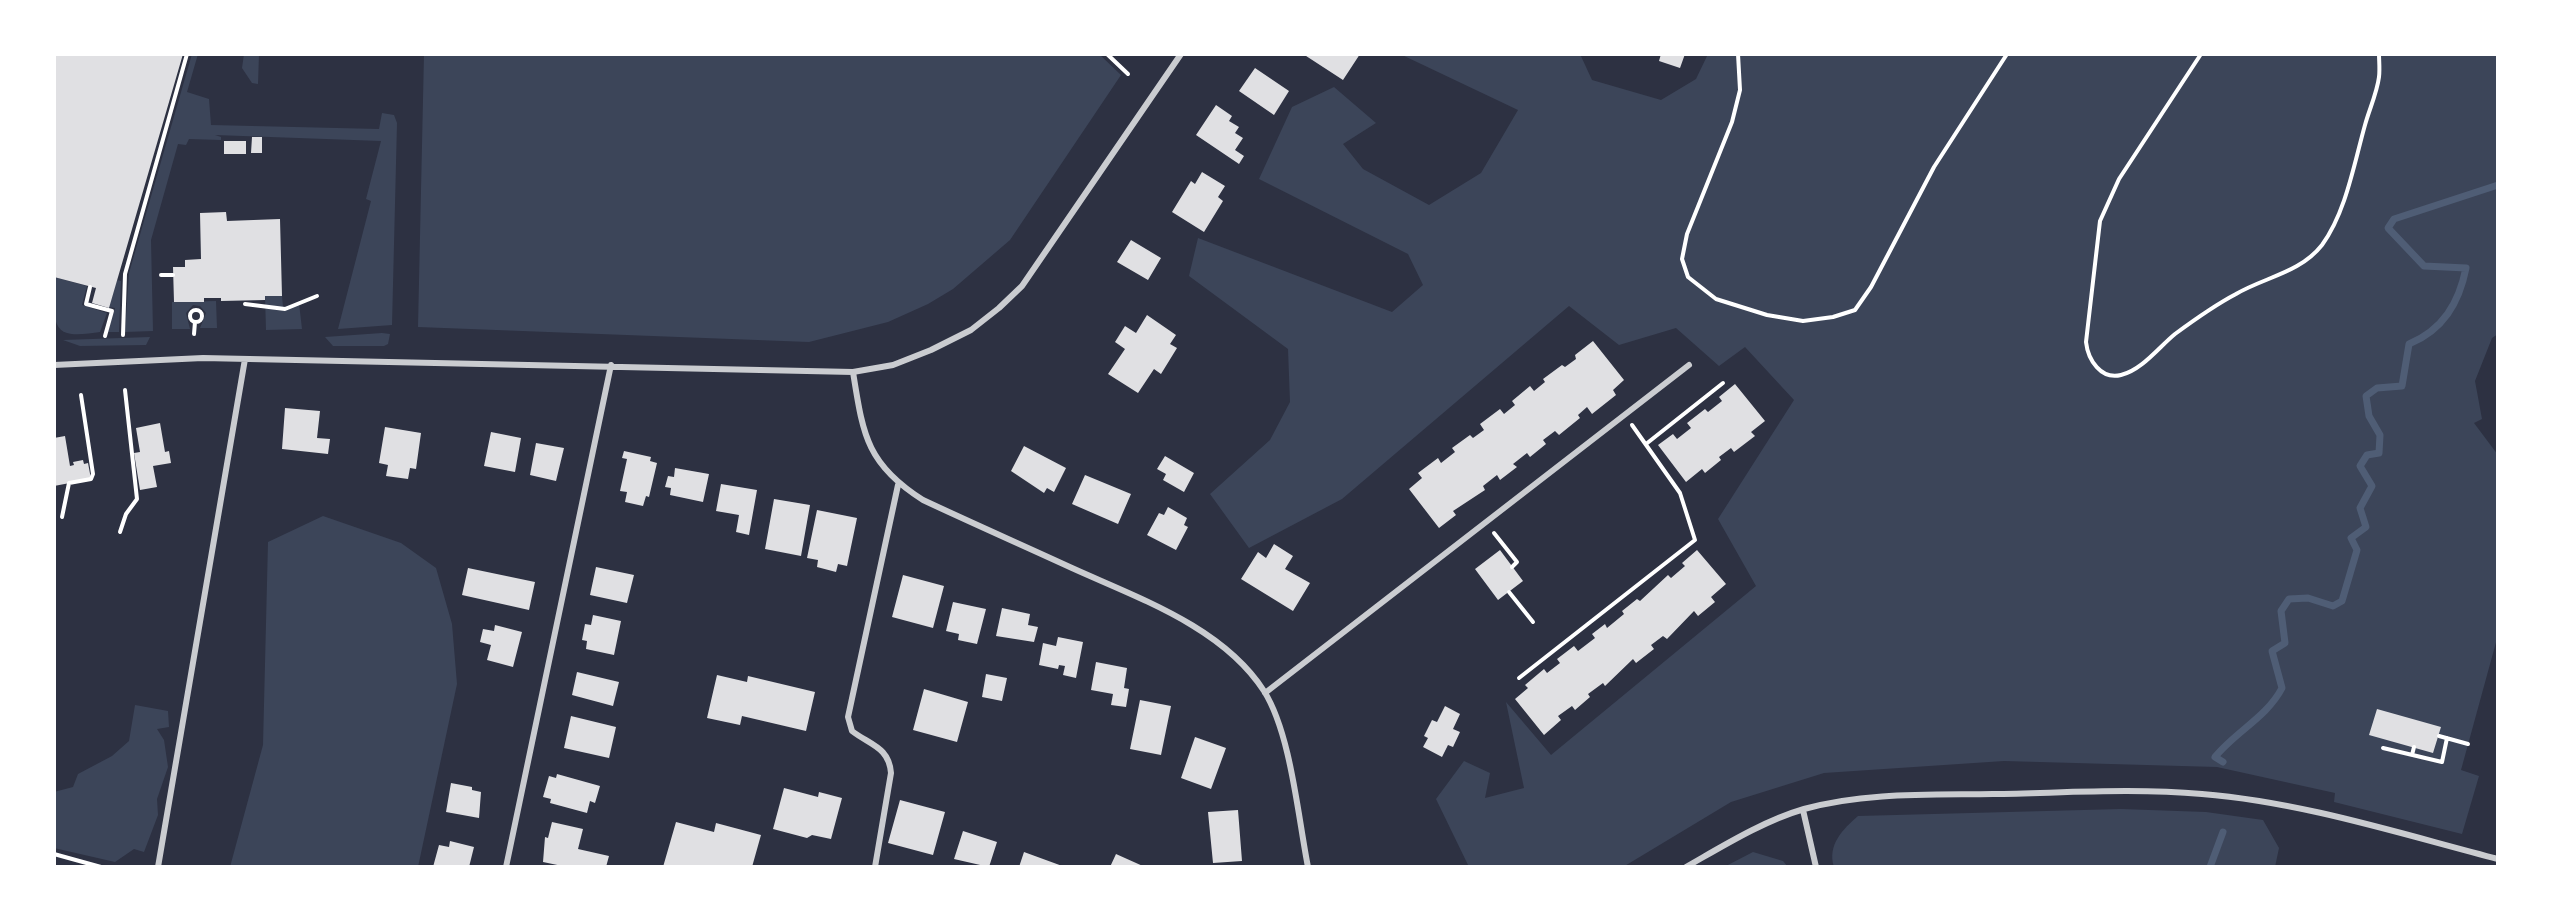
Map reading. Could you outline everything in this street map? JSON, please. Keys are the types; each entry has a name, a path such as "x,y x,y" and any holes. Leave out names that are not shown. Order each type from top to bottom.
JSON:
{"street":[{"path":"54,365 131,359 245,359 611,365 854,372 893,365 931,350 971,330 1022,286 1181,54"},
{"path":"158,867 245,359"},
{"path":"506,867 611,365"},
{"path":"1265,693 1689,365"},
{"path":"854,372 867,441 881,466 898,485 922,500 1144,601 1189,624 1245,665 1265,693 1285,750 1308,867"},
{"path":"875,867 891,773 890,760 881,747 852,731 848,717 898,485"},
{"path":"1686,867 1761,828 1803,810 1856,799 1910,795 2157,792 2203,794 2299,809 2498,859"},
{"path":"1803,810 1816,867"}],"path":[{"path":"123,335 124,274 187,54"},
{"path":"1107,54 1128,74"},
{"path":"1738,54 1740,90 1732,122 1687,234 1682,259 1688,278 1716,299 1767,315 1803,321 1833,317 1855,310 1871,287 1935,167 2007,54"},
{"path":"2201,54 2119,179 2100,221 2086,342 2087,354 2109,376 2122,375 2138,366 2176,333 2237,293 2292,270 2311,257 2322,244 2334,225 2345,194 2379,78 2379,54"},
{"path":"161,275 173,275"},
{"path":"90,287 86,304 112,312 105,336"},
{"path":"245,304 285,309 317,296"},
{"path":"195,322 195,334"},
{"path":"1646,444 1723,383"},
{"path":"120,532 126,514 137,499 125,390"},
{"path":"62,517 69,483 91,480 93,474 81,395"},
{"path":"1519,678 1695,540 1680,494 1624,415"},
{"path":"1486,522 1517,562 1512,567"},
{"path":"1509,592 1533,622"},
{"path":"2439,736 2468,744"},
{"path":"2383,748 2442,762 2447,738"},
{"path":"2412,755 2414,747"},
{"path":"54,854 100,867"}],"shaded area":[{"path":"192,54 198,54 187,92 209,99 211,125 379,129 382,113 394,115 397,123 392,325 338,329 371,201 366,199 381,141 215,135 221,137 221,140 189,139 186,145 178,144 151,240 153,331 125,332 129,273"},
{"path":"244,54 259,54 258,84 252,83 242,68"},
{"path":"424,54 1099,54 1121,75 1010,240 953,289 928,304 888,322 809,342 418,327"},
{"path":"1400,54 1580,54 1592,80 1661,100 1696,79 1708,54 2498,54 2498,334 2492,338 2475,381 2482,419 2474,423 2498,455 2498,635 2461,770 2479,776 2462,834 2334,802 2335,793 2217,767 2004,761 1824,773 1731,802 1623,867 1469,867 1436,799 1464,761 1490,773 1485,798 1524,788 1506,702 1551,755 1756,586 1718,519 1794,400 1745,347 1719,366 1676,328 1619,345 1569,306 1342,499 1249,548 1210,494 1270,440 1290,402 1288,349 1189,276 1198,238 1392,312 1423,285 1408,254 1259,179 1292,107 1334,87 1376,123 1343,144 1363,169 1429,205 1481,173 1518,110"},
{"path":"54,277 87,286 82,305 107,313 100,332 75,334 61,330 53,308"},
{"path":"117,280 121,281 119,332 108,332 115,308 109,307"},
{"path":"265,296 282,296 283,307 299,303 302,329 266,330"},
{"path":"216,301 217,328 200,328 206,313 200,306 193,305 186,313 190,329 172,329 172,302"},
{"path":"390,334 388,344 384,346 333,346 325,337"},
{"path":"150,337 146,345 80,346 63,340"},
{"path":"323,516 401,543 436,568 452,624 457,684 418,867 230,867 263,745 268,542"},
{"path":"135,705 168,711 169,727 157,729 164,740 168,767 157,799 158,815 144,852 134,849 115,862 54,848 54,792 73,787 78,774 112,756 129,741"},
{"path":"2121,809 2206,812 2263,820 2279,848 2275,867 1834,867 1832,859 1838,838 1858,816"},
{"path":"1753,852 1783,861 1788,867 1724,867"}],"building":[{"path":"54,54 183,54 109,308 92,303 96,288 54,277"},
{"path":"1303,54 1360,54 1343,80"},
{"path":"1661,54 1685,54 1680,68 1659,61"},
{"path":"1255,68 1289,91 1274,115 1239,91"},
{"path":"1216,105 1232,116 1229,121 1239,127 1235,133 1243,138 1235,150 1244,156 1239,164 1196,135"},
{"path":"252,137 262,137 262,153 251,153"},
{"path":"224,141 246,141 246,154 224,154"},
{"path":"1202,172 1225,186 1218,197 1223,201 1204,232 1172,212 1191,181 1195,184"},
{"path":"226,212 227,221 280,219 282,296 265,296 265,300 221,301 221,298 204,298 204,302 174,302 173,267 185,267 185,260 201,259 200,213"},
{"path":"1131,240 1161,258 1148,280 1117,262"},
{"path":"1147,315 1176,335 1170,344 1177,348 1161,374 1154,369 1138,393 1108,374 1125,349 1115,342 1125,326 1136,333"},
{"path":"1593,341 1624,380 1613,390 1616,395 1592,414 1587,407 1578,415 1580,418 1559,435 1555,431 1543,440 1546,444 1530,457 1527,453 1513,464 1517,467 1500,480 1497,475 1483,486 1485,490 1453,511 1456,515 1439,528 1409,489 1422,478 1418,473 1438,458 1441,463 1455,452 1452,448 1470,435 1473,438 1484,430 1480,424 1500,409 1504,414 1515,405 1512,401 1530,386 1534,391 1545,382 1543,379 1562,365 1565,367 1576,359 1575,355"},
{"path":"1735,384 1765,421 1751,432 1755,436 1734,452 1731,448 1719,457 1721,460 1705,473 1702,469 1686,482 1658,445 1673,434 1677,439 1691,428 1687,423 1705,409 1708,412 1722,401 1719,397"},
{"path":"285,408 320,411 317,438 330,439 328,454 282,449"},
{"path":"160,423 165,452 169,451 171,463 153,466 157,487 140,490 134,453 140,452 136,428"},
{"path":"385,427 421,433 416,469 410,468 408,479 386,476 388,465 379,463"},
{"path":"491,432 521,438 515,472 484,466"},
{"path":"65,436 70,466 74,465 73,462 83,460 84,464 88,463 91,479 54,486 54,438"},
{"path":"536,443 564,448 556,481 530,475"},
{"path":"1024,446 1066,468 1054,492 1047,488 1044,493 1011,471"},
{"path":"624,451 651,457 650,461 657,463 649,497 646,496 643,506 625,502 627,492 620,491 627,459 622,458"},
{"path":"1165,456 1194,473 1184,492 1163,480 1166,474 1157,469"},
{"path":"675,468 709,474 703,502 670,495 671,488 665,487 668,476 674,477"},
{"path":"1085,475 1131,494 1118,524 1072,504"},
{"path":"721,484 757,490 749,535 736,532 739,515 716,511"},
{"path":"774,499 810,505 801,556 765,549"},
{"path":"1168,507 1187,518 1184,525 1188,527 1176,550 1147,535 1159,513 1164,515"},
{"path":"817,510 857,518 847,566 838,564 836,572 817,567 818,560 807,558"},
{"path":"1274,544 1293,556 1285,569 1310,583 1293,611 1241,579 1258,552 1266,558"},
{"path":"1500,550 1523,581 1498,600 1475,569"},
{"path":"1697,550 1726,584 1711,597 1715,602 1698,616 1694,611 1667,639 1663,636 1651,645 1654,649 1636,663 1633,659 1605,686 1603,683 1588,694 1590,697 1575,710 1572,706 1558,716 1561,720 1544,735 1515,699 1528,688 1525,685 1544,669 1547,673 1560,663 1557,659 1574,646 1578,651 1595,638 1592,634 1605,624 1607,628 1624,614 1622,611 1637,599 1640,601 1668,575 1671,578 1685,566 1682,563"},
{"path":"596,567 634,575 627,603 590,595"},
{"path":"468,568 535,582 529,610 462,595"},
{"path":"903,575 944,586 933,628 892,617"},
{"path":"953,602 986,609 977,644 958,640 959,634 946,631"},
{"path":"1002,608 1030,614 1028,625 1038,627 1034,642 996,636"},
{"path":"593,615 621,621 614,655 586,649 587,641 582,640 585,624 591,625"},
{"path":"495,625 522,632 513,667 487,660 491,645 480,642 483,629 494,631"},
{"path":"1058,637 1083,642 1076,678 1063,675 1065,666 1059,665 1058,669 1039,665 1043,643 1056,646"},
{"path":"1096,662 1127,668 1124,688 1129,689 1126,707 1111,705 1113,694 1091,690"},
{"path":"577,672 619,682 613,706 572,695"},
{"path":"986,674 1007,678 1002,701 982,697"},
{"path":"717,675 747,682 748,676 815,692 806,731 742,716 740,725 707,718"},
{"path":"924,689 968,702 957,742 913,730"},
{"path":"1140,700 1171,706 1161,755 1130,749"},
{"path":"1445,706 1460,714 1453,729 1460,732 1453,747 1448,745 1442,757 1423,747 1428,738 1424,736 1432,720 1437,722"},
{"path":"2377,709 2441,727 2433,753 2369,735"},
{"path":"571,716 616,727 609,758 564,748"},
{"path":"1195,737 1226,748 1211,789 1181,778"},
{"path":"557,774 600,786 595,803 590,801 587,813 550,803 551,799 543,797 549,776 556,778"},
{"path":"451,783 472,787 472,790 481,792 479,818 446,812"},
{"path":"784,788 818,797 819,792 842,798 831,839 812,835 807,838 773,829"},
{"path":"900,800 945,812 933,855 888,843"},
{"path":"1238,810 1242,861 1213,863 1208,812"},
{"path":"552,822 583,829 578,849 609,856 606,867 567,867 543,862 545,837 548,838"},
{"path":"676,822 714,832 716,823 761,835 752,867 663,867"},
{"path":"963,831 997,842 989,867 954,859"},
{"path":"450,841 474,847 469,867 433,867 439,845 449,847"},
{"path":"1024,852 1065,867 1019,867"},
{"path":"1116,854 1145,867 1110,867"}],"waterway":[{"path":"2223,762 2215,757 2268,708 2282,688 2272,651 2285,643 2281,611 2289,599 2308,598 2333,606 2342,601 2357,550 2351,538 2366,527 2360,508 2372,486 2360,466 2367,455 2379,453 2380,435 2369,416 2366,396 2377,388 2402,386 2409,344 2431,331 2448,314 2463,281 2466,268 2424,266 2388,228 2394,219 2498,185"},
{"path":"2210,867 2223,832"}]}
